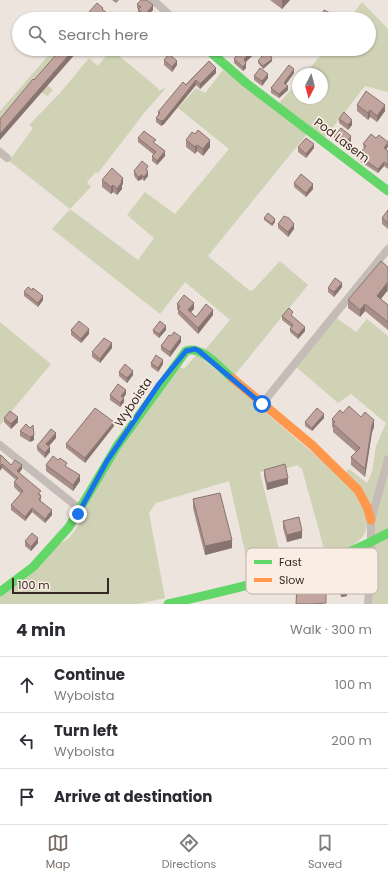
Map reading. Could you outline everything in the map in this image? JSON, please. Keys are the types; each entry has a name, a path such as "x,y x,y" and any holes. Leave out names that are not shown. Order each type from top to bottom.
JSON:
{"street":[{"path":"154,0 167,12"},
{"name":"Pod Lasem","path":"214,56 246,83 388,191"},
{"path":"0,152 7,158"},
{"path":"262,404 388,249"},
{"name":"Wyboista","path":"0,592 15,582 56,544 78,514 107,461 159,384 186,351 195,349 312,445 358,490 371,507 371,520"},
{"path":"0,445 80,509"},
{"path":"371,507 388,459"},
{"path":"370,548 371,520"},
{"path":"360,548 388,533"},
{"path":"168,604 246,585"},
{"path":"368,604 369,594"}],"green space":[{"path":"362,2 372,12 354,12"},
{"path":"376,17 388,29 388,92 365,86 324,139 278,104 292,89 292,104 328,104 328,68 310,68 320,56 376,56"},
{"path":"48,56 57,56 40,79 53,90 47,96 41,92 0,125 0,111"},
{"path":"106,56 119,56 159,89 157,91 166,88 145,112 98,173 96,172 87,182 91,187 70,209 9,161 33,128 29,125 60,93 89,58 98,66"},
{"path":"223,70 307,134 208,256 250,291 253,290 280,261 308,285 233,377 204,351 230,320 185,282 160,314 52,229 70,209 138,260 154,238 127,215 145,192 175,214 229,149 178,108 196,88 205,93"},
{"path":"335,317 356,332 367,319 388,336 388,604 371,604 371,594 378,594 378,548 374,548 375,522 367,524 366,531 363,536 352,546 348,548 324,548 302,469 297,465 288,468 260,472 279,548 246,548 246,556 229,481 156,503 149,513 165,598 138,604 0,604 0,597 55,547 69,538 85,517 45,484 86,507 109,465 177,365 184,369 197,354 341,477 349,469 367,483 372,472 376,446 386,423 351,394 338,403 295,366"},
{"path":"0,322 51,364 0,425"}],"building":[{"path":"141,0 147,0 153,5 147,12 142,12 138,9 141,7 137,4"},
{"path":"97,3 106,12 89,12"},
{"path":"55,56 68,56 0,134 0,119 33,79 34,80"},
{"path":"167,56 171,56 177,61 172,67 164,60"},
{"path":"236,56 247,56 244,59 246,63 243,67 234,59"},
{"path":"262,56 271,56 272,59 263,66 258,61"},
{"path":"209,61 216,68 200,84 196,80 164,120 161,121 156,118 160,113 158,112 183,82 186,85"},
{"path":"289,65 293,68 292,72 284,83 288,86 279,94 271,88"},
{"path":"260,68 268,74 262,81 254,76"},
{"path":"366,91 385,105 377,116 370,110 368,113 357,105"},
{"path":"344,112 352,120 348,125 339,119"},
{"path":"341,128 351,136 344,145 334,137"},
{"path":"198,130 210,140 203,149 197,145 195,147 186,140 192,132 195,134"},
{"path":"144,131 156,140 153,142 165,151 157,161 152,156 156,152 138,138"},
{"path":"371,134 376,138 379,135 388,142 384,148 388,151 388,165 384,162 378,169 358,156 366,146 363,144"},
{"path":"306,138 314,144 306,154 298,147"},
{"path":"142,161 148,166 146,170 148,172 144,177 142,175 138,177 134,171"},
{"path":"112,168 123,178 117,189 113,185 111,187 102,180"},
{"path":"301,174 313,184 306,193 294,183"},
{"path":"388,210 388,223 382,218"},
{"path":"268,213 275,219 272,224 264,218"},
{"path":"284,216 289,218 294,224 288,232 278,224"},
{"path":"381,261 388,267 388,284 387,283 377,296 388,305 388,322 365,304 360,310 348,300"},
{"path":"335,278 342,283 334,292 328,288"},
{"path":"28,287 32,290 33,288 43,296 38,303 24,292"},
{"path":"184,295 194,303 188,310 196,317 206,304 213,310 198,328 178,309 180,306 177,304"},
{"path":"289,308 293,312 291,315 305,327 298,335 290,329 293,325 282,316"},
{"path":"79,321 89,329 81,339 71,330"},
{"path":"160,321 166,326 159,334 153,330"},
{"path":"174,332 181,337 170,352 161,346 169,335 171,336"},
{"path":"104,338 112,343 100,359 92,352"},
{"path":"156,355 163,360 158,368 151,363"},
{"path":"125,364 133,371 127,378 119,372"},
{"path":"118,384 126,390 121,396 124,398 120,403 110,395"},
{"path":"349,406 361,417 365,412 374,420 365,469 351,457 360,448 333,424 335,422 332,419 340,410 343,413"},
{"path":"95,408 114,422 85,458 66,444"},
{"path":"317,408 324,414 312,428 305,422"},
{"path":"10,411 18,417 11,424 4,418"},
{"path":"26,424 30,428 33,425 34,435 30,437 20,431"},
{"path":"51,429 56,433 46,444 50,447 45,453 37,446"},
{"path":"0,455 11,465 15,460 22,465 17,471 41,491 38,494 41,496 39,500 52,510 45,519 32,508 25,517 11,505 23,491 14,482 18,478 2,464 0,467"},
{"path":"53,456 58,460 60,458 67,463 65,466 80,475 73,485 46,465"},
{"path":"285,464 288,478 267,483 264,470"},
{"path":"220,493 232,540 205,546 193,499"},
{"path":"299,517 302,531 287,535 283,521"},
{"path":"32,533 38,538 31,547 25,541"},
{"path":"297,594 326,594 326,603 296,604"}],"traffic: fast":[{"path":"215,56 246,83 388,191"},
{"path":"0,592 33,567 69,527 117,446 186,351 198,351 205,355 232,378"},
{"path":"360,548 388,533"},
{"path":"168,604 246,586"}],"traffic: slow":[{"path":"232,378 312,445 358,490 367,507 371,520"}],"route":[{"path":"78,514 107,461 159,384 189,349 199,351 262,404"}]}
